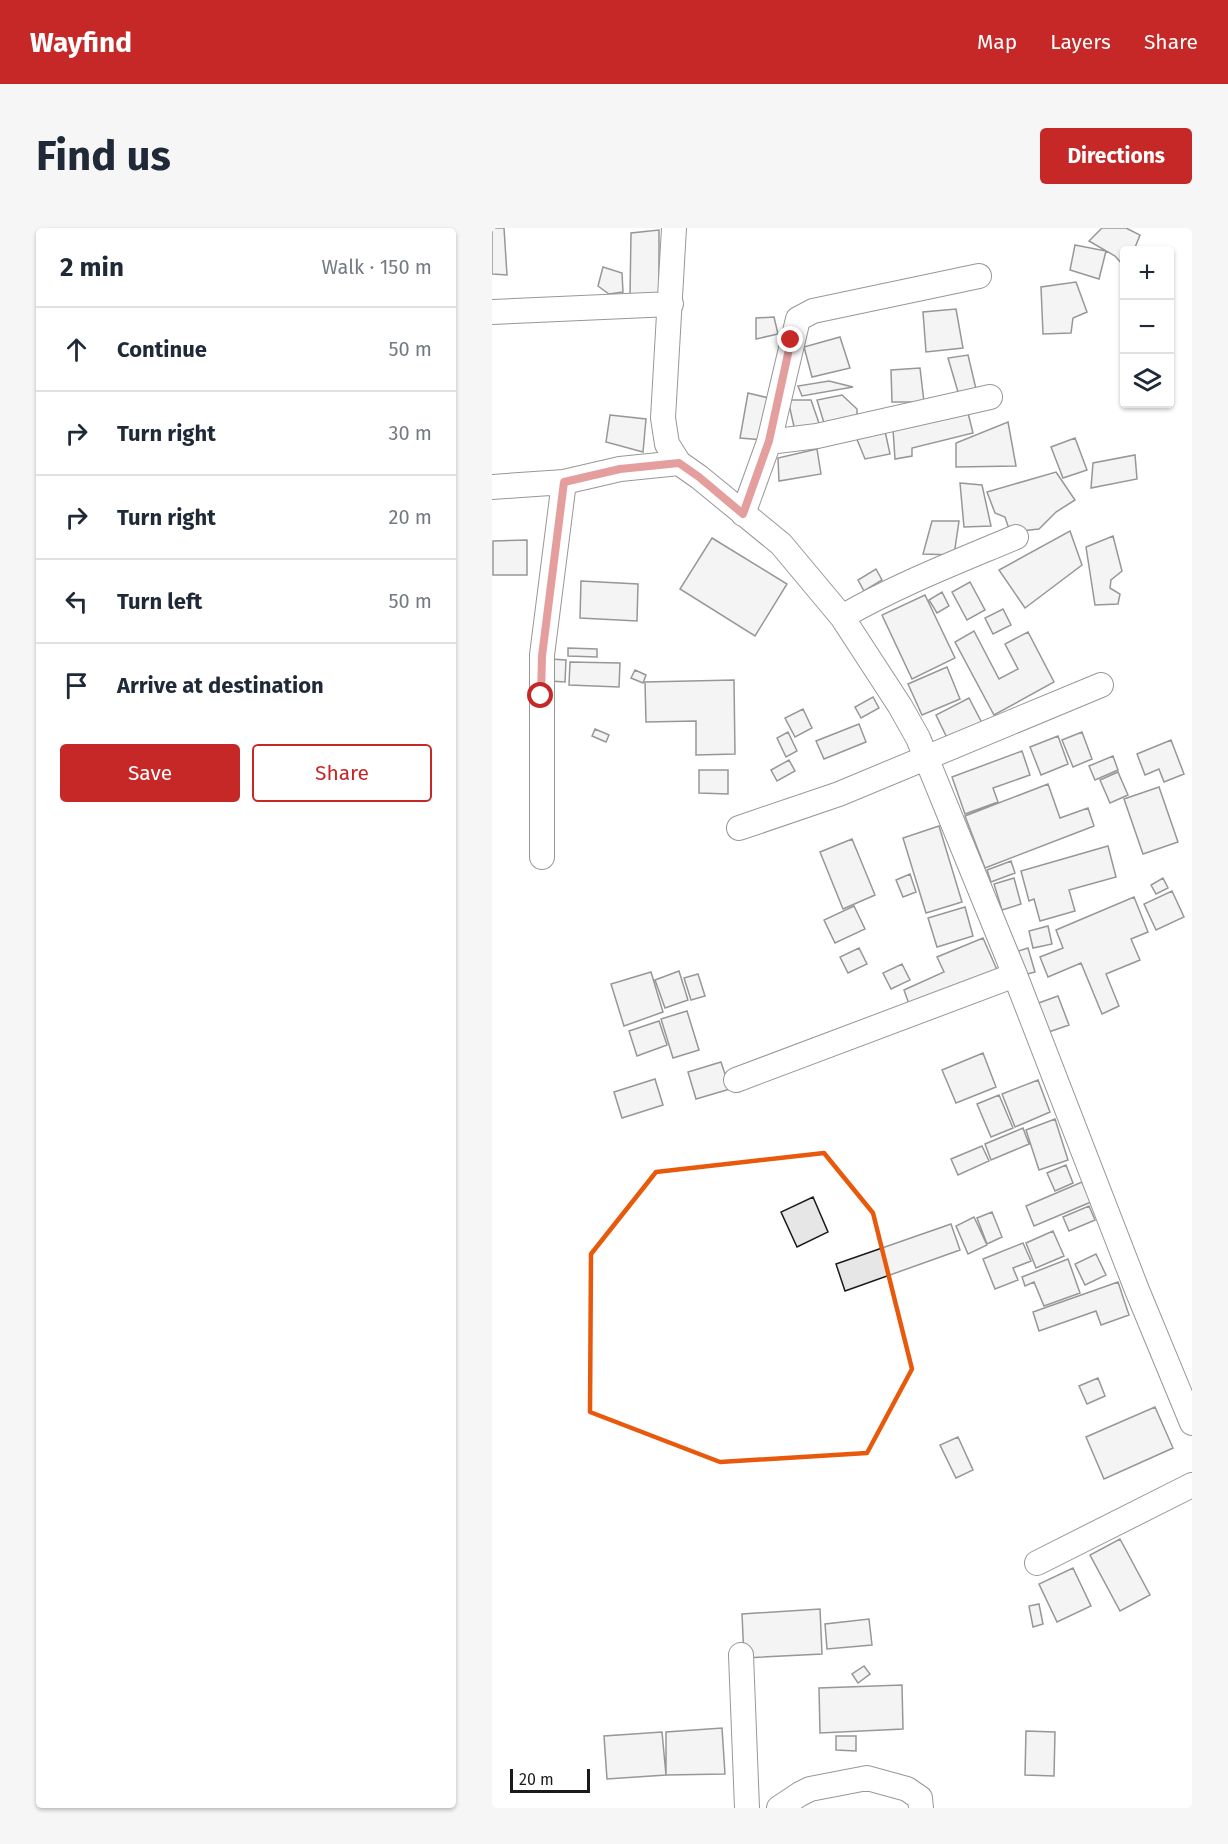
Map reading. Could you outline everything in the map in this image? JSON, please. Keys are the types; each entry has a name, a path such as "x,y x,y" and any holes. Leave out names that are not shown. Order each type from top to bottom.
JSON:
{"street":[{"path":"674,228 663,418 667,444 679,463 781,544 842,617 918,738 1015,975 1137,1290 1192,1423"},
{"path":"743,514 769,441 798,319 813,311 979,276"},
{"path":"492,312 671,304"},
{"path":"769,441 817,436 990,397"},
{"path":"492,487 564,482 620,469 679,463"},
{"path":"542,857 542,656 564,482"},
{"path":"842,617 907,583 1016,537"},
{"path":"739,828 839,794 1101,685"},
{"path":"736,1080 1015,975"},
{"path":"1037,1563 1192,1485"},
{"path":"741,1655 747,1808"},
{"path":"779,1808 810,1789 867,1778 907,1789 920,1798 921,1808"}],"highlighted area":[{"path":"824,1153 873,1213 912,1369 867,1453 720,1462 590,1412 591,1254 656,1172"}],"building":[{"path":"492,228 504,228 507,275 492,274"},
{"path":"1102,228 1126,228 1140,235 1136,246 1120,246 1120,262 1115,256 1089,241"},
{"path":"659,230 659,299 630,296 631,233"},
{"path":"1075,245 1106,251 1099,279 1070,270"},
{"path":"603,267 622,273 623,292 609,294 598,286"},
{"path":"1076,282 1087,312 1073,318 1071,333 1043,334 1041,287"},
{"path":"956,309 963,348 926,352 923,312"},
{"path":"774,317 778,334 756,339 756,318"},
{"path":"840,337 850,368 812,377 804,347"},
{"path":"968,355 976,389 958,392 948,358"},
{"path":"920,368 924,402 892,402 891,370"},
{"path":"829,381 853,387 802,396 798,386"},
{"path":"748,393 777,400 764,440 740,438"},
{"path":"842,395 857,409 857,418 824,423 817,400"},
{"path":"788,400 811,400 820,426 795,431"},
{"path":"968,413 973,433 912,448 912,456 895,459 893,429"},
{"path":"610,415 646,419 643,452 606,442"},
{"path":"1008,422 1016,466 956,467 956,443"},
{"path":"885,431 890,454 865,459 856,437"},
{"path":"1075,438 1087,470 1063,478 1051,447"},
{"path":"817,449 821,474 779,481 778,458"},
{"path":"1135,455 1137,479 1091,488 1093,463"},
{"path":"1056,472 1075,500 1056,512 1039,529 1010,532 1005,517 995,513 987,492"},
{"path":"960,483 982,485 991,526 964,527"},
{"path":"932,521 959,521 954,555 923,554"},
{"path":"1070,531 1082,565 1025,608 999,570"},
{"path":"1113,536 1122,571 1111,580 1110,588 1120,594 1118,604 1095,605 1086,547"},
{"path":"712,538 787,584 755,636 680,589"},
{"path":"527,540 527,575 493,575 493,541"},
{"path":"876,569 882,580 864,591 858,580"},
{"path":"581,581 638,584 637,621 580,618"},
{"path":"970,582 985,610 967,620 952,592"},
{"path":"942,592 949,606 937,613 929,600"},
{"path":"925,595 955,658 912,679 882,615"},
{"path":"1003,609 1011,625 993,634 985,618"},
{"path":"974,631 999,679 1018,669 1005,644 1028,632 1054,682 994,715 955,642"},
{"path":"568,648 597,649 597,657 568,656"},
{"path":"550,659 566,660 565,682 549,681"},
{"path":"570,662 620,663 619,687 569,685"},
{"path":"947,667 960,699 922,715 908,684"},
{"path":"635,670 646,675 643,683 631,678"},
{"path":"734,680 735,754 696,755 696,721 646,722 645,682"},
{"path":"873,697 879,708 861,718 855,707"},
{"path":"969,698 983,725 949,742 936,715"},
{"path":"803,709 812,728 795,737 785,718"},
{"path":"859,724 866,742 824,759 816,741"},
{"path":"595,729 609,735 606,742 592,736"},
{"path":"788,732 797,751 786,757 777,738"},
{"path":"1082,732 1092,759 1073,767 1062,740"},
{"path":"1058,736 1068,764 1041,775 1030,747"},
{"path":"1171,740 1184,774 1164,782 1159,769 1145,775 1137,754"},
{"path":"1022,751 1030,775 993,788 998,802 965,814 952,777"},
{"path":"1113,756 1118,770 1095,780 1089,766"},
{"path":"789,760 795,771 777,781 771,770"},
{"path":"699,770 728,770 728,794 699,793"},
{"path":"1118,772 1128,795 1110,803 1100,780"},
{"path":"1048,784 1060,818 1088,808 1094,826 985,868 965,816"},
{"path":"1159,787 1178,842 1143,854 1124,799"},
{"path":"939,826 962,902 926,913 903,838"},
{"path":"852,839 875,895 843,909 820,852"},
{"path":"1108,846 1116,877 1069,890 1075,911 1040,921 1034,899 1029,901 1021,871"},
{"path":"1011,861 1015,873 991,882 987,870"},
{"path":"910,874 916,892 903,897 896,880"},
{"path":"1014,878 1021,904 1002,910 994,884"},
{"path":"1163,878 1168,888 1156,894 1151,885"},
{"path":"1172,891 1184,917 1156,930 1144,904"},
{"path":"1134,897 1148,932 1131,939 1140,960 1106,974 1119,1006 1102,1014 1081,963 1048,977 1040,957 1063,948 1056,930"},
{"path":"854,906 865,929 835,943 824,920"},
{"path":"965,907 973,936 937,947 928,918"},
{"path":"1048,926 1052,944 1033,948 1029,931"},
{"path":"983,938 998,972 910,1007 904,990 944,972 937,957"},
{"path":"859,948 867,964 848,973 840,957"},
{"path":"1028,948 1035,972 1020,976 1012,953"},
{"path":"902,964 910,980 891,989 883,973"},
{"path":"679,971 688,1000 665,1008 655,980"},
{"path":"651,972 663,1012 624,1026 611,984"},
{"path":"698,974 705,996 691,1000 684,978"},
{"path":"1058,996 1069,1025 1043,1034 1033,1005"},
{"path":"687,1011 699,1050 673,1058 661,1019"},
{"path":"659,1021 667,1045 637,1056 629,1031"},
{"path":"983,1053 996,1087 956,1103 942,1070"},
{"path":"721,1062 730,1089 696,1099 688,1072"},
{"path":"655,1079 663,1105 622,1118 614,1092"},
{"path":"1038,1080 1050,1112 1015,1127 1002,1094"},
{"path":"999,1095 1013,1128 991,1137 977,1104"},
{"path":"1055,1119 1068,1160 1039,1170 1026,1130"},
{"path":"1023,1128 1029,1144 991,1160 985,1144"},
{"path":"982,1146 989,1161 958,1175 951,1159"},
{"path":"1066,1165 1073,1183 1055,1191 1047,1173"},
{"path":"1082,1182 1091,1202 1034,1226 1026,1206"},
{"path":"813,1197 828,1232 797,1247 781,1212"},
{"path":"1089,1206 1095,1220 1069,1231 1063,1217"},
{"path":"992,1212 1002,1237 987,1244 977,1218"},
{"path":"974,1217 987,1245 968,1254 956,1226"},
{"path":"951,1224 960,1250 845,1291 836,1264"},
{"path":"1053,1231 1064,1256 1036,1268 1026,1243"},
{"path":"1023,1243 1031,1261 1013,1268 1018,1280 995,1289 983,1259"},
{"path":"1096,1254 1106,1275 1085,1285 1075,1264"},
{"path":"1068,1259 1080,1293 1044,1306 1034,1282 1025,1286 1022,1277"},
{"path":"1118,1282 1129,1315 1101,1325 1096,1311 1039,1331 1033,1312"},
{"path":"1098,1378 1105,1396 1087,1404 1079,1386"},
{"path":"1155,1407 1173,1448 1104,1479 1086,1437"},
{"path":"958,1437 973,1470 956,1478 940,1445"},
{"path":"1120,1539 1150,1595 1120,1611 1090,1555"},
{"path":"1073,1568 1091,1606 1057,1622 1039,1584"},
{"path":"1039,1604 1043,1624 1033,1627 1029,1606"},
{"path":"820,1609 822,1654 744,1658 742,1614"},
{"path":"869,1619 872,1645 827,1649 825,1624"},
{"path":"864,1666 870,1674 858,1683 852,1674"},
{"path":"902,1685 903,1729 820,1733 819,1688"},
{"path":"722,1728 725,1774 666,1775 666,1732"},
{"path":"1026,1731 1055,1732 1054,1776 1025,1775"},
{"path":"662,1732 666,1775 607,1779 604,1736"},
{"path":"836,1736 856,1736 856,1751 836,1750"}],"route":[{"path":"541,696 542,656 564,482 620,469 679,463 743,514 769,441 791,340"}]}
